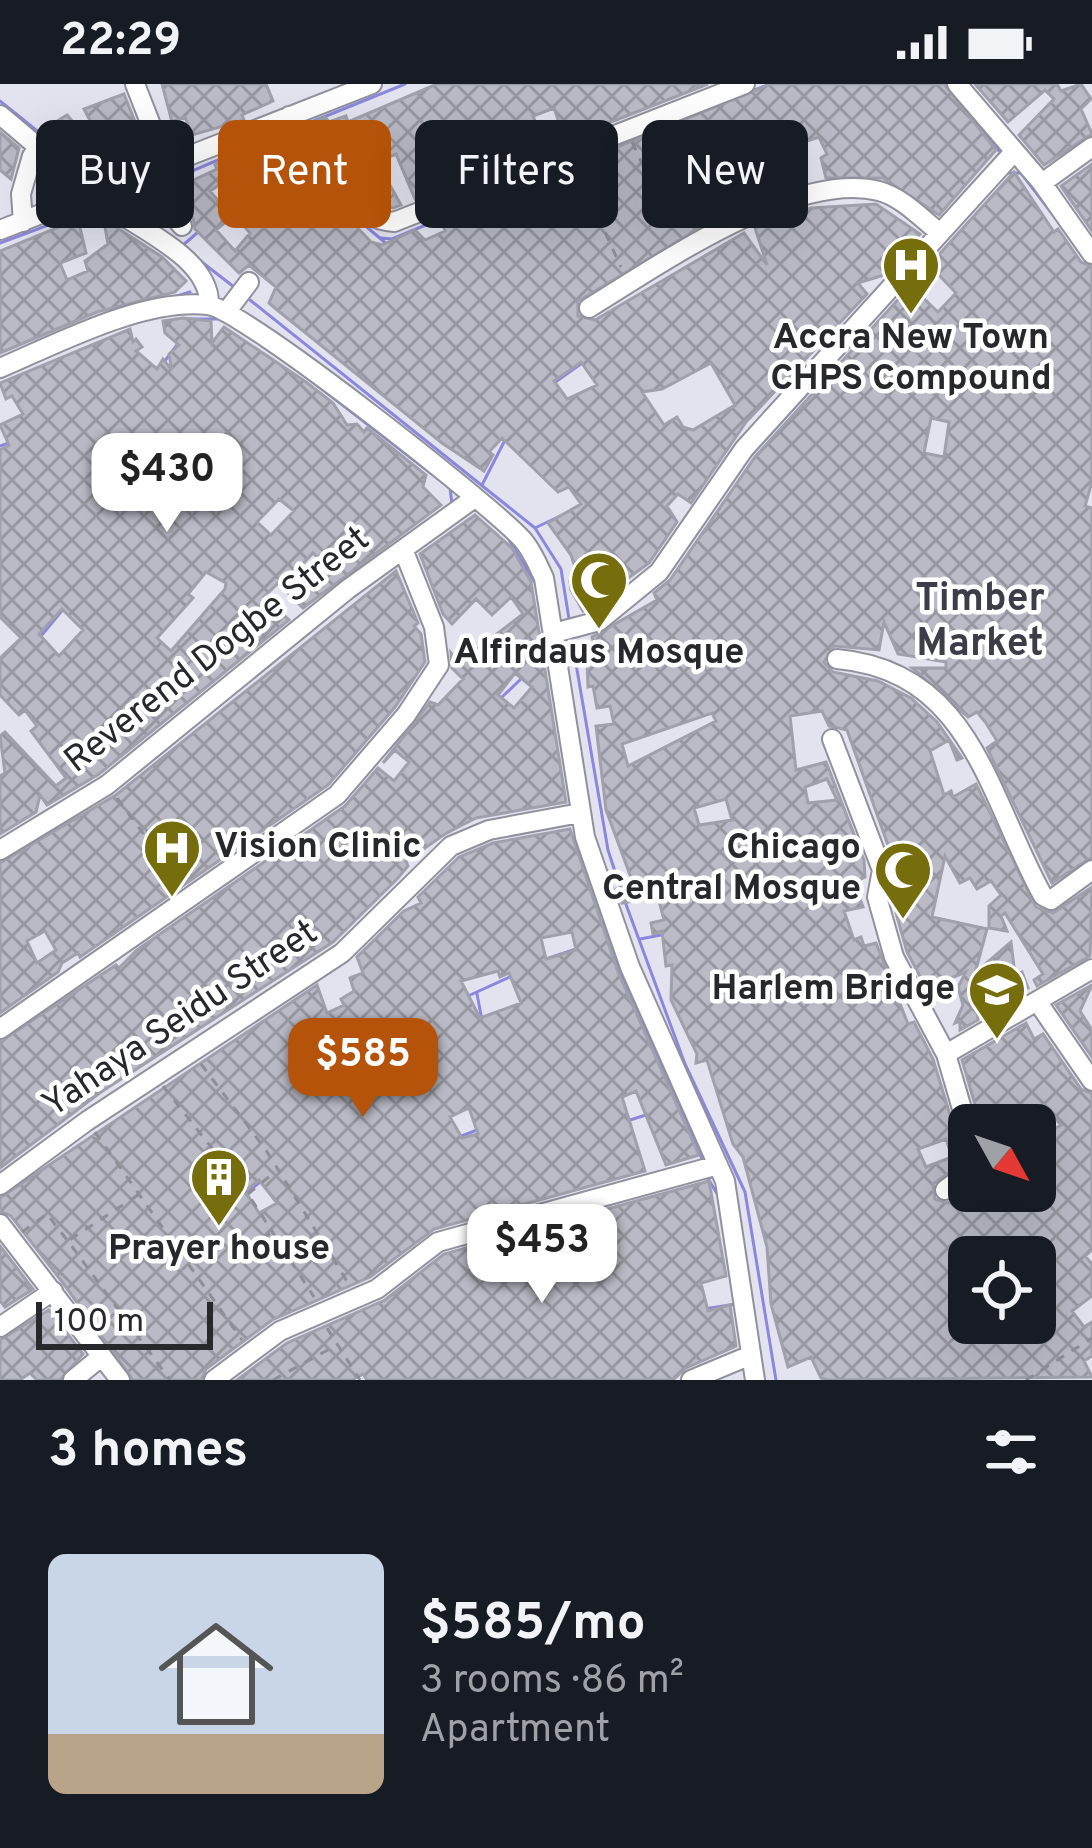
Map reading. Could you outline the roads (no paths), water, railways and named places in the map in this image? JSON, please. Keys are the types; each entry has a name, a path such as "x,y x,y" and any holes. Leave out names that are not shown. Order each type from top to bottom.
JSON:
{"street":[{"path":"135,84 149,120"},
{"path":"194,155 372,84"},
{"path":"289,116 348,203 381,221 406,220 745,84"},
{"path":"957,84 1042,184 1092,254"},
{"path":"0,115 36,145"},
{"path":"1042,184 1092,147"},
{"path":"566,631 598,621 659,572 744,449 1013,153"},
{"path":"23,222 21,194 32,156"},
{"path":"589,308 774,206 847,188 890,195 940,233"},
{"path":"0,230 36,217"},
{"path":"139,228 188,265 218,308 323,379 522,539 533,556 566,631 580,813 631,967 730,1200 755,1380"},
{"path":"0,368 114,320 218,308 249,282"},
{"name":"Reverend Dogbe Street","path":"0,850 107,785 403,549 473,499"},
{"path":"0,1029 337,795 439,665 438,641 403,549"},
{"path":"837,659 878,662 899,672 967,732 1042,896 1052,901 1092,870"},
{"path":"832,739 882,870 877,897 894,957 946,1054 961,1104"},
{"name":"Yahaya Seidu Street","path":"0,1185 87,1121 342,953 451,846 489,830 580,813"},
{"path":"946,1054 1092,969"},
{"path":"1037,1001 1092,1081"},
{"path":"214,1380 250,1351 320,1312 352,1301 438,1242 718,1166"},
{"path":"6,1232 120,1380"},
{"path":"0,1328 53,1291"},
{"path":"691,1380 751,1354"},
{"path":"74,1380 102,1356"}],"waterway":[{"path":"316,120 405,84"},
{"path":"710,107 770,84"},
{"path":"945,84 999,151"},
{"path":"0,101 36,130"},
{"path":"194,170 286,131 327,193 389,246"},
{"path":"381,238 392,239 642,135"},
{"path":"1006,173 1021,173 1060,224"},
{"path":"0,243 40,228"},
{"path":"159,228 163,231"},
{"path":"182,246 197,233"},
{"path":"1079,251 1092,270"},
{"path":"194,256 234,287"},
{"path":"174,297 190,292"},
{"path":"250,300 535,528 561,569 569,619"},
{"path":"191,319 217,319"},
{"path":"164,362 180,341"},
{"path":"0,378 79,343"},
{"path":"554,383 585,361"},
{"path":"745,462 831,367"},
{"path":"305,376 450,488 452,504"},
{"path":"482,485 505,440"},
{"path":"0,446 11,442"},
{"path":"537,527 560,516"},
{"path":"508,538 537,586"},
{"path":"41,636 65,607"},
{"path":"571,635 608,850 621,890"},
{"path":"502,697 521,679"},
{"path":"155,758 226,699"},
{"path":"372,911 429,855"},
{"path":"584,862 614,958 702,1159"},
{"path":"624,899 685,1064 745,1192 776,1380"},
{"path":"640,939 666,934"},
{"path":"549,958 579,948"},
{"path":"468,996 512,976"},
{"path":"477,994 482,1020"},
{"path":"1000,1012 1022,999"},
{"path":"630,1120 649,1114"},
{"path":"459,1137 477,1130"},
{"path":"707,1177 719,1197"},
{"path":"244,1195 260,1182"},
{"path":"704,1309 736,1304"}],"place":[{"name":"Accra New Town CHPS Compound","path":"911,316"},
{"name":"Alfirdaus Mosque","path":"599,631"},
{"name":"Vision Clinic","path":"172,899"},
{"name":"Chicago Central Mosque","path":"903,921"},
{"name":"Harlem Bridge","path":"997,1041"},
{"name":"Prayer house","path":"219,1228"}],"district":[{"name":"Timber Market","path":"980,622"}]}
